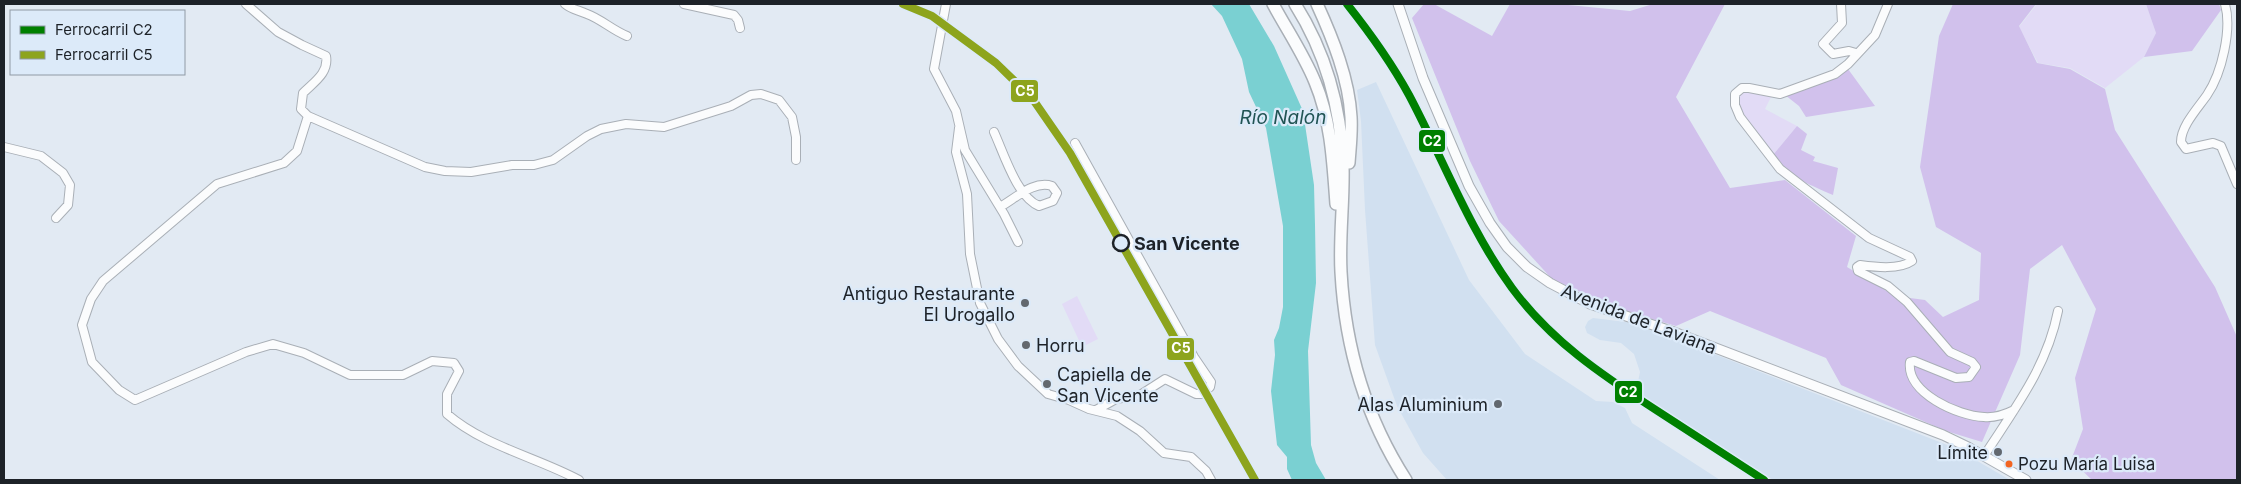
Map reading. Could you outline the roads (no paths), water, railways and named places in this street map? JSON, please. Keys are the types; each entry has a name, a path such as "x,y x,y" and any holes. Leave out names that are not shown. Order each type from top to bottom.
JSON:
{"main road":[{"path":"1273,4 1316,83 1332,150 1341,271 1352,350 1361,387 1377,428 1406,480"},
{"path":"1295,4 1317,44 1335,98 1343,166 1341,271"},
{"path":"1317,4 1335,45 1349,100 1351,118 1342,235"}],"street":[{"path":"246,4 278,32 326,56 328,64 324,73 303,93 301,109 308,116 409,162 445,171 471,172 512,164 534,165 553,160 587,136 602,130 626,124 664,127 731,106 750,96 762,94 779,100 792,117 796,137 796,160"},
{"path":"565,4 570,8 588,14 614,31 627,36"},
{"path":"684,4 734,15 738,20 740,28"},
{"name":"Avenida de Laviana","path":"1398,4 1423,78 1469,186 1498,235 1527,267 1550,284 1590,304 1671,331 1944,435 2026,480"},
{"path":"1841,4 1842,23 1823,44 1833,54 1849,51 1856,53"},
{"path":"1888,4 1877,32 1848,64 1834,74 1780,94 1742,88 1736,94 1735,105 1740,117 1780,169 1869,238 1910,257 1912,261 1909,263 1887,267 1860,265 1857,268 1858,271 1888,286 1908,302 1950,352 1972,362 1976,367 1969,377 1956,378 1914,361 1910,362 1917,386 1946,408 1983,418 2000,416 2014,410"},
{"path":"2225,4 2227,28 2220,68 2209,91 2183,133 2181,142 2186,149 2213,143 2222,146 2237,184"},
{"path":"946,5 941,36 934,57 934,69 938,80 956,111 965,150 1000,207 1018,242"},
{"path":"308,116 297,151 284,164 218,184 103,281 91,299 82,325 92,362 119,390 135,400 246,352 273,344 304,353 350,375 402,375 432,361 454,363 459,371 447,394 447,414 459,424 500,445 553,466 579,480"},
{"path":"959,128 956,152 966,194 970,254 980,303 994,332 1018,366 1048,394 1127,422 1140,430 1164,453 1192,457 1206,471 1211,480"},
{"path":"994,132 1022,194 1000,207"},
{"path":"1075,143 1194,357 1212,382 1210,387 1201,394 1196,394 1166,379 1140,395 1116,399 1096,410"},
{"path":"4,147 41,156 63,173 70,185 68,205 56,218"},
{"path":"1984,456 2044,361 2053,336 2058,311"}],"water":[{"name":"Río Nalón","path":"1211,4 1249,4 1274,46 1303,111 1314,185 1315,225 1316,283 1308,351 1311,445 1316,463 1326,480 1292,480 1287,469 1287,457 1277,445 1271,391 1275,355 1274,340 1279,328 1283,307 1283,226 1266,128 1249,92 1242,59 1222,16"}],"rail line":[{"name":"C5","path":"903,4 932,16 996,63 1032,98 1070,153 1255,480"},
{"name":"C2","path":"1347,4 1380,48 1402,83 1469,218 1497,265 1527,307 1560,341 1597,370 1764,480"}],"place":[{"name":"San Vicente","path":"1121,243"},
{"name":"Antiguo Restaurante El Urogallo","path":"1025,303"},
{"name":"Horru","path":"1026,345"},
{"name":"Capiella de San Vicente","path":"1047,384"},
{"name":"Alas Aluminium","path":"1498,404"},
{"name":"Límite","path":"1998,452"},
{"name":"Pozu María Luisa","path":"2009,464"}]}
